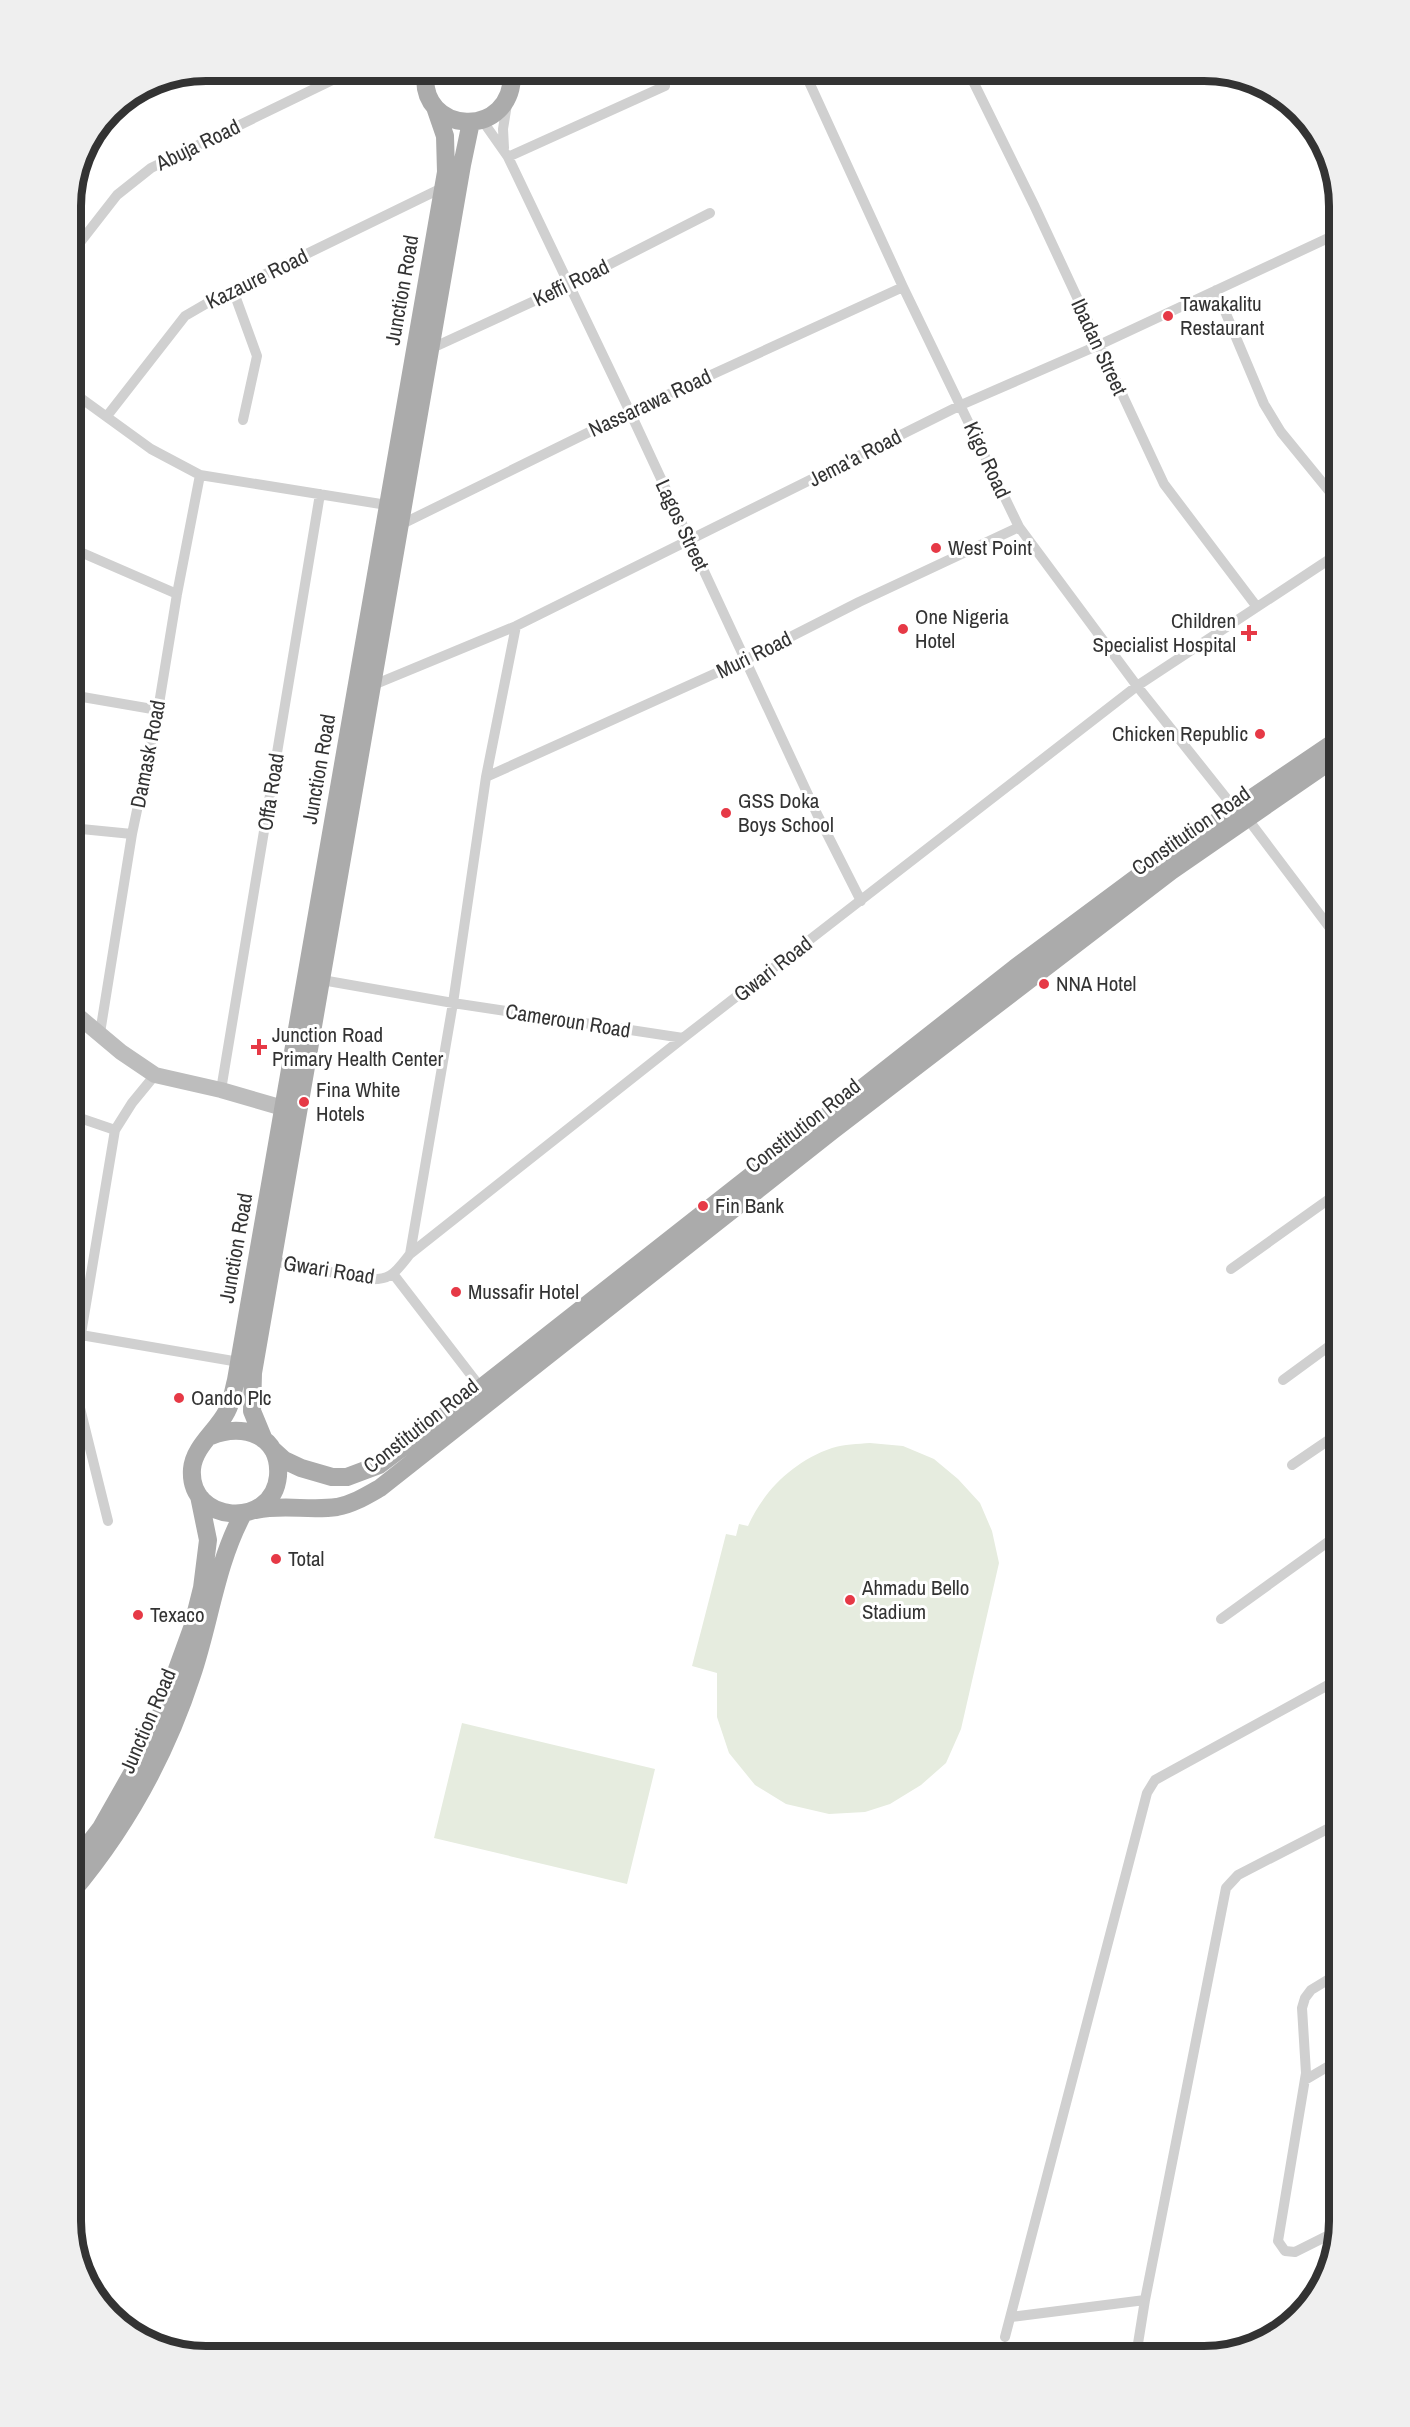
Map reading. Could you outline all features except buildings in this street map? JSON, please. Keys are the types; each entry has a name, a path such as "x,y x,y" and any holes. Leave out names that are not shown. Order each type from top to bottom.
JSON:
{"main road":[{"name":"Junction Road","path":"211,1436 228,1410 239,1362 444,187 445,136 427,81"},
{"path":"435,107 451,118 477,121 498,110 509,95 512,81"},
{"name":"Junction Road","path":"268,1445 252,1411 251,1390 430,349 477,121"},
{"name":"Constitution Road","path":"268,1445 285,1460 316,1474 332,1478 363,1473 394,1455 1161,878 1329,747"},
{"name":"Constitution Road","path":"1241,814 1329,762"},
{"name":"Constitution Road","path":"248,1512 280,1506 335,1507 361,1499 380,1488 705,1221"},
{"path":"238,1429 252,1432 268,1445 278,1463 278,1477 274,1491 266,1502 248,1512 218,1511 199,1496 194,1484 192,1470 201,1445 211,1436 224,1430 238,1429"},
{"name":"Junction Road","path":"81,1854 101,1828 152,1738 192,1628 202,1588 208,1540 199,1496"},
{"name":"Junction Road","path":"81,1879 120,1828 146,1785 192,1677 207,1627 223,1559 248,1512"}],"street":[{"name":"Abuja Road","path":"81,241 117,195 151,168 329,81"},
{"name":"Kigo Road","path":"809,81 903,286 1019,527 1137,686 1329,926"},
{"name":"Ibadan Street","path":"973,81 1034,205 1164,484 1257,607"},
{"path":"506,153 665,86"},
{"name":"Lagos Street","path":"506,153 504,117 509,95"},
{"name":"Lagos Street","path":"477,121 506,153 630,412 817,814 861,901"},
{"name":"Kazaure Road","path":"106,416 185,316 233,290 444,187"},
{"name":"Keffi Road","path":"430,349 570,285 710,213"},
{"name":"Jema'a Road","path":"371,686 516,626 961,405 1099,345 1329,238"},
{"name":"Nassarawa Road","path":"400,525 630,412 903,286"},
{"path":"233,290 257,356 243,420"},
{"path":"1216,290 1264,404 1281,432 1329,490"},
{"path":"81,398 151,449 200,475 387,505"},
{"name":"Damask Road","path":"100,1033 132,834 158,711 200,475"},
{"name":"Offa Road","path":"221,1090 320,494"},
{"name":"Muri Road","path":"486,777 745,660 859,602 1019,527"},
{"path":"81,552 177,594"},
{"name":"Gwari Road","path":"273,1261 366,1279 379,1280 394,1275 410,1254 683,1038 1137,686 1329,560"},
{"name":"Gwari Road","path":"410,1254 453,1003 486,777 516,626"},
{"path":"81,697 158,711"},
{"path":"81,829 132,834"},
{"name":"Cameroun Road","path":"322,980 453,1003 683,1038"},
{"path":"81,1018 121,1052 155,1075 221,1090 283,1108"},
{"path":"155,1075 132,1103 115,1130 81,1335 239,1362"},
{"path":"81,1118 115,1130"},
{"path":"1231,1269 1329,1200"},
{"path":"394,1275 481,1388"},
{"path":"1283,1380 1329,1347"},
{"path":"81,1416 108,1521"},
{"path":"1292,1465 1329,1440"},
{"path":"1221,1619 1329,1542"},
{"path":"1005,2337 1147,1793 1155,1780 1329,1685"},
{"path":"1138,2346 1226,1888 1238,1875 1329,1829"},
{"path":"1328,2235 1295,2252 1285,2250 1278,2241 1305,2080 1302,2008 1311,1990 1329,1979"},
{"path":"1305,2080 1329,2066"},
{"path":"1011,2317 1145,2300"}],"shaded area":[{"name":"Ahmadu Bello Stadium","path":"870,1443 903,1446 934,1459 958,1479 980,1503 992,1531 999,1563 961,1729 946,1763 921,1785 890,1804 865,1812 829,1814 786,1804 755,1785 729,1753 717,1717 717,1673 692,1666 726,1534 736,1536 739,1524 748,1526 772,1489 782,1478 805,1461 837,1447"},
{"path":"462,1723 655,1769 627,1884 434,1838"}],"place":[{"name":"Tawakalitu Restaurant","path":"1168,316"},
{"name":"West Point","path":"936,548"},
{"name":"One Nigeria Hotel","path":"903,629"},
{"name":"Children Specialist Hospital","path":"1249,633"},
{"name":"Chicken Republic","path":"1260,734"},
{"name":"GSS Doka Boys School","path":"726,813"},
{"name":"NNA Hotel","path":"1044,984"},
{"name":"Junction Road Primary Health Center","path":"259,1047"},
{"name":"Fina White Hotels","path":"304,1102"},
{"name":"Fin Bank","path":"703,1206"},
{"name":"Mussafir Hotel","path":"456,1292"},
{"name":"Oando Plc","path":"179,1398"},
{"name":"Total","path":"276,1559"},
{"name":"Ahmadu Bello Stadium","path":"850,1600"},
{"name":"Texaco","path":"138,1615"}]}
